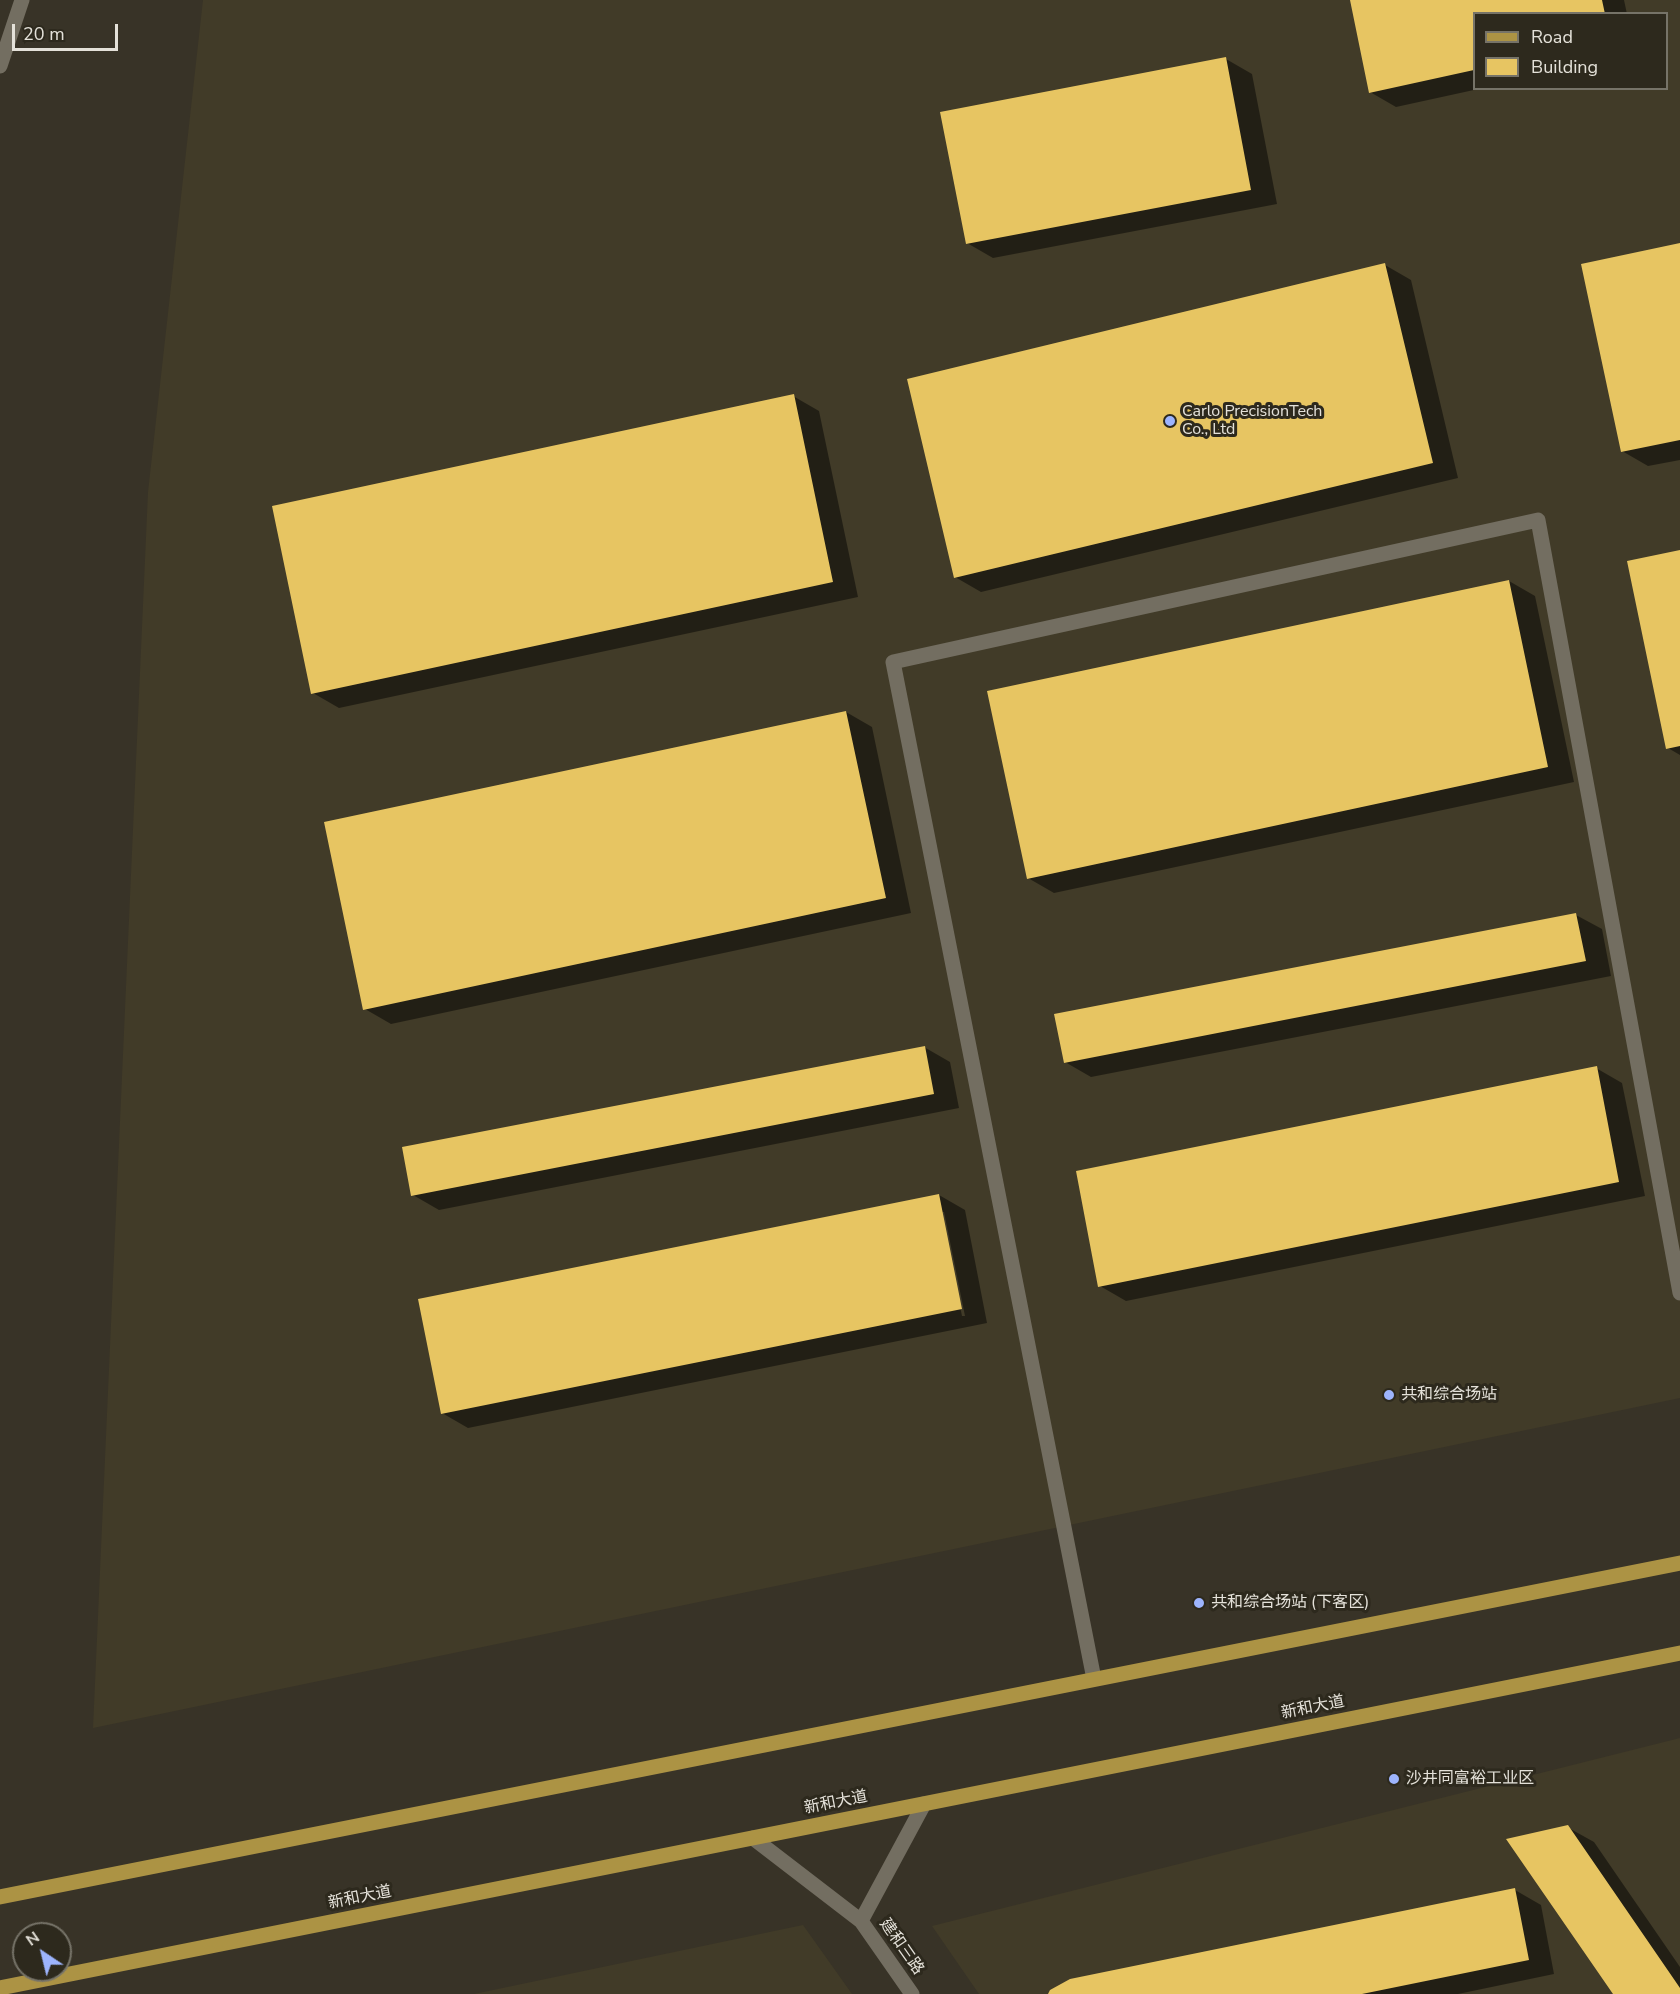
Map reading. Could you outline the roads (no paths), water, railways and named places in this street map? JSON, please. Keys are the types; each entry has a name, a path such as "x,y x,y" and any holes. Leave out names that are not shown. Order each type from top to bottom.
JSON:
{"main road":[{"path":"0,1897 1680,1563"},
{"name":"新和大道","path":"0,1988 1680,1653"}],"street":[{"path":"0,66 22,0"},
{"path":"1094,1679 894,662 1538,520 1680,1293"},
{"path":"861,1921 924,1804"},
{"name":"建和三路","path":"753,1838 861,1921 912,1994"}],"place":[{"name":"Carlo PrecisionTech Co., Ltd","path":"1170,421"},
{"name":"共和综合场站","path":"1389,1395"},
{"name":"共和综合场站 (下客区)","path":"1199,1603"},
{"name":"沙井同富裕工业区","path":"1394,1779"}]}
